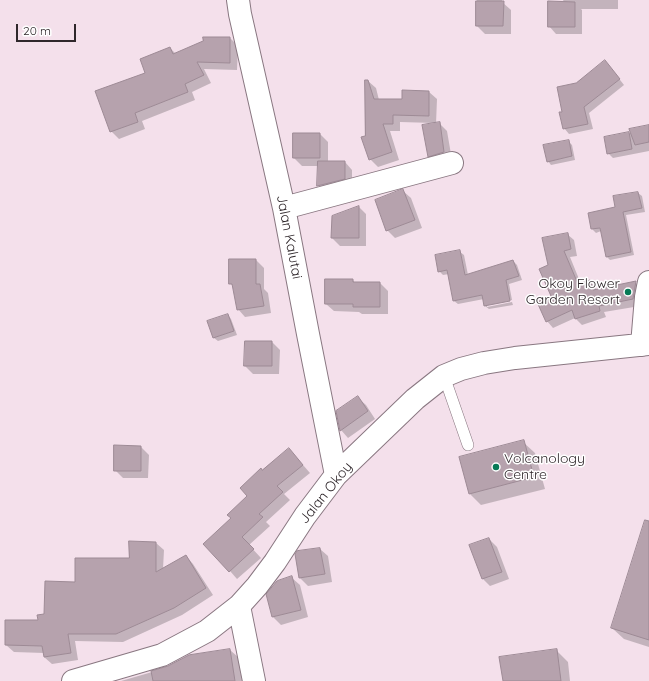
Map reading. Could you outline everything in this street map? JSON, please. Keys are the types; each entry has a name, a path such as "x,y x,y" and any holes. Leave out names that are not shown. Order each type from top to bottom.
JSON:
{"street":[{"name":"Jalan Kalutai","path":"238,0 284,208 336,475"},
{"path":"284,208 452,163"},
{"path":"646,344 646,297 649,282"},
{"name":"Jalan Okoy","path":"73,681 162,655 206,631 239,606 257,586 275,562 305,516 336,475 415,399 444,376 461,369 484,363 515,358 646,344"},
{"path":"239,606 254,681"}],"lane":[{"path":"444,376 468,445"}],"building":[{"path":"476,1 504,1 503,26 476,26"},
{"path":"548,1 575,2 575,27 548,27"},
{"path":"203,37 230,37 230,63 197,62 204,75 185,84 188,92 135,113 138,122 110,132 95,91 145,73 140,59 170,47 173,54 203,41"},
{"path":"605,60 620,79 584,107 588,124 563,129 559,112 562,112 557,87 576,83"},
{"path":"365,80 368,80 374,99 402,99 402,90 429,91 429,116 393,115 393,124 383,124 392,152 369,160 361,137 365,136"},
{"path":"440,122 444,152 428,157 422,125"},
{"path":"649,125 649,142 635,145 629,129"},
{"path":"629,132 632,149 607,154 604,137"},
{"path":"293,133 320,133 320,158 293,158"},
{"path":"569,140 572,156 547,162 543,145"},
{"path":"318,161 345,161 345,179 317,186"},
{"path":"403,189 415,220 386,231 375,200"},
{"path":"638,192 642,208 623,212 631,252 606,257 600,228 591,229 588,213 615,207 613,196"},
{"path":"359,206 359,238 331,238 332,216"},
{"path":"568,233 571,249 564,251 578,284 590,280 593,290 636,281 633,299 599,306 600,311 575,319 572,310 546,322 537,302 551,296 539,269 548,265 542,238"},
{"path":"460,250 465,275 513,260 519,276 506,280 510,301 484,306 482,295 453,301 447,270 438,272 435,255"},
{"path":"229,259 256,259 256,284 260,284 264,306 237,310 232,284 229,284"},
{"path":"325,279 353,279 353,282 380,282 380,307 353,307 353,304 325,304"},
{"path":"228,314 234,331 213,338 207,321"},
{"path":"245,341 272,341 272,366 244,366"},
{"path":"358,396 368,411 340,431 336,411"},
{"name":"Volcanology Centre","path":"524,440 534,477 469,494 459,457"},
{"path":"114,445 141,446 141,471 114,471"},
{"path":"289,448 303,465 277,486 283,492 259,514 263,517 242,537 254,549 229,572 203,544 231,518 227,515 247,496 240,488 261,468 262,470"},
{"path":"645,520 649,521 649,640 611,628"},
{"path":"489,538 502,572 482,579 469,545"},
{"path":"129,541 156,542 156,572 186,555 206,588 174,608 116,634 68,634 71,653 44,657 42,646 5,645 5,620 38,620 37,615 44,614 45,581 75,582 75,558 129,558"},
{"path":"320,548 325,574 299,578 295,554 297,551"},
{"path":"292,576 301,610 272,617 266,594 277,581"},
{"path":"230,649 235,681 153,681 151,671 168,666 189,655"},
{"path":"557,649 561,681 503,681 499,657"}],"place":[{"name":"Okoy Flower Garden Resort","path":"628,292"},
{"name":"Volcanology Centre","path":"496,467"}]}
